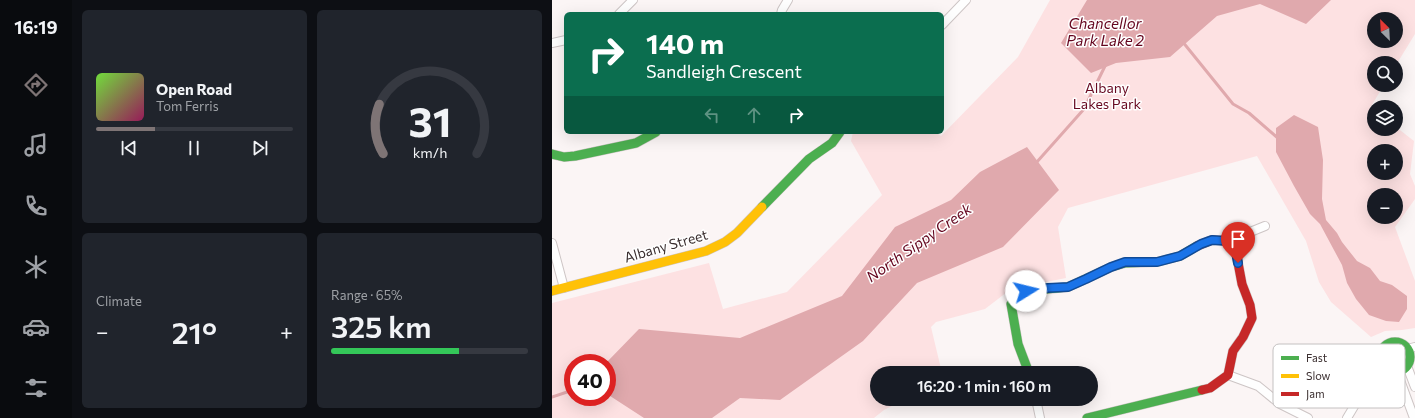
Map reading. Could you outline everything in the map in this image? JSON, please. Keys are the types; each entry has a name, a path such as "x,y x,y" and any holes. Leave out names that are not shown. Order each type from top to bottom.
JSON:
{"street":[{"path":"621,12 633,0"},
{"path":"782,12 788,0"},
{"path":"944,23 966,0"},
{"path":"552,44 564,41"},
{"path":"552,154 564,156 583,154 636,142 652,134"},
{"name":"Albany Street","path":"552,291 706,251 725,242 737,233 813,156 834,140 838,134"},
{"path":"1026,366 1018,344 1011,304 1026,291 1068,287 1125,262 1157,262 1180,256 1201,244 1212,240 1228,241 1265,226"},
{"path":"1086,418 1210,388 1228,375 1233,351 1243,337 1252,318 1250,305 1242,284 1236,252 1228,241"},
{"path":"552,243 564,288"},
{"path":"1390,344 1395,342 1402,344"},
{"path":"1411,348 1410,361 1407,366 1415,387"},
{"path":"1228,375 1258,386 1273,398"},
{"path":"1405,394 1414,418"},
{"path":"1037,406 1040,418"},
{"path":"1288,408 1308,418"},
{"path":"1347,418 1353,408"}],"green space":[{"name":"Albany Lakes Park","path":"1050,0 1415,0 1415,34 1402,56 1367,56 1367,92 1380,92 1375,100 1367,100 1367,136 1403,136 1403,132 1414,141 1410,174 1415,186 1415,199 1403,216 1403,188 1367,188 1367,224 1397,224 1395,227 1415,281 1415,328 1385,331 1371,337 1331,302 1319,282 1306,241 1257,156 1068,208 1058,227 1066,278 1011,289 985,309 936,322 931,327 940,366 870,366 870,406 892,406 874,418 552,418 552,303 709,263 723,309 787,292 882,195 851,141 853,134 938,134 941,136 1018,57"}],"water":[{"name":"Chancellor Park Lake 2","path":"1087,0 1331,0 1306,24 1260,4 1217,16 1170,57 1116,63 1091,73 1061,43"},
{"path":"1294,115 1318,127 1323,160 1322,199 1326,220 1357,261 1370,268 1380,281 1392,285 1407,296 1407,309 1399,322 1386,321 1369,315 1356,299 1347,283 1342,265 1320,224 1310,214 1276,152 1276,128"},
{"path":"1027,147 1059,190 1003,247 917,283 863,341 780,400 740,398 712,418 644,418 616,400 616,354 615,354 639,329 740,338 842,296 895,227 951,200 980,172"}],"waterway":[{"path":"1182,41 1233,104 1249,113 1279,139"},
{"name":"North Sippy Creek","path":"1036,163 1084,109 1106,64"},
{"name":"North Sippy Creek","path":"552,397 564,393"}],"traffic: fast":[{"path":"552,154 564,157 575,156 636,143 652,134"},
{"path":"762,207 809,159 832,143 839,134"},
{"path":"1026,366 1018,344 1011,304 1026,291 1068,287 1111,267 1125,263 1157,262 1180,256 1197,246"},
{"path":"1387,344 1395,342 1403,344"},
{"path":"1405,345 1409,351 1410,357"},
{"path":"1405,369 1409,363 1410,357"},
{"path":"1087,418 1202,390"}],"traffic: slow":[{"path":"552,291 706,251 725,242 737,233 762,207"}],"traffic: jam":[{"path":"1197,246 1212,240 1228,241 1236,252 1242,284 1250,305 1252,318 1243,337 1233,351 1228,375 1210,388 1202,390"}],"route":[{"path":"1026,291 1068,287 1125,262 1157,262 1180,256 1201,244 1212,240 1228,241 1236,252 1238,263"}]}
